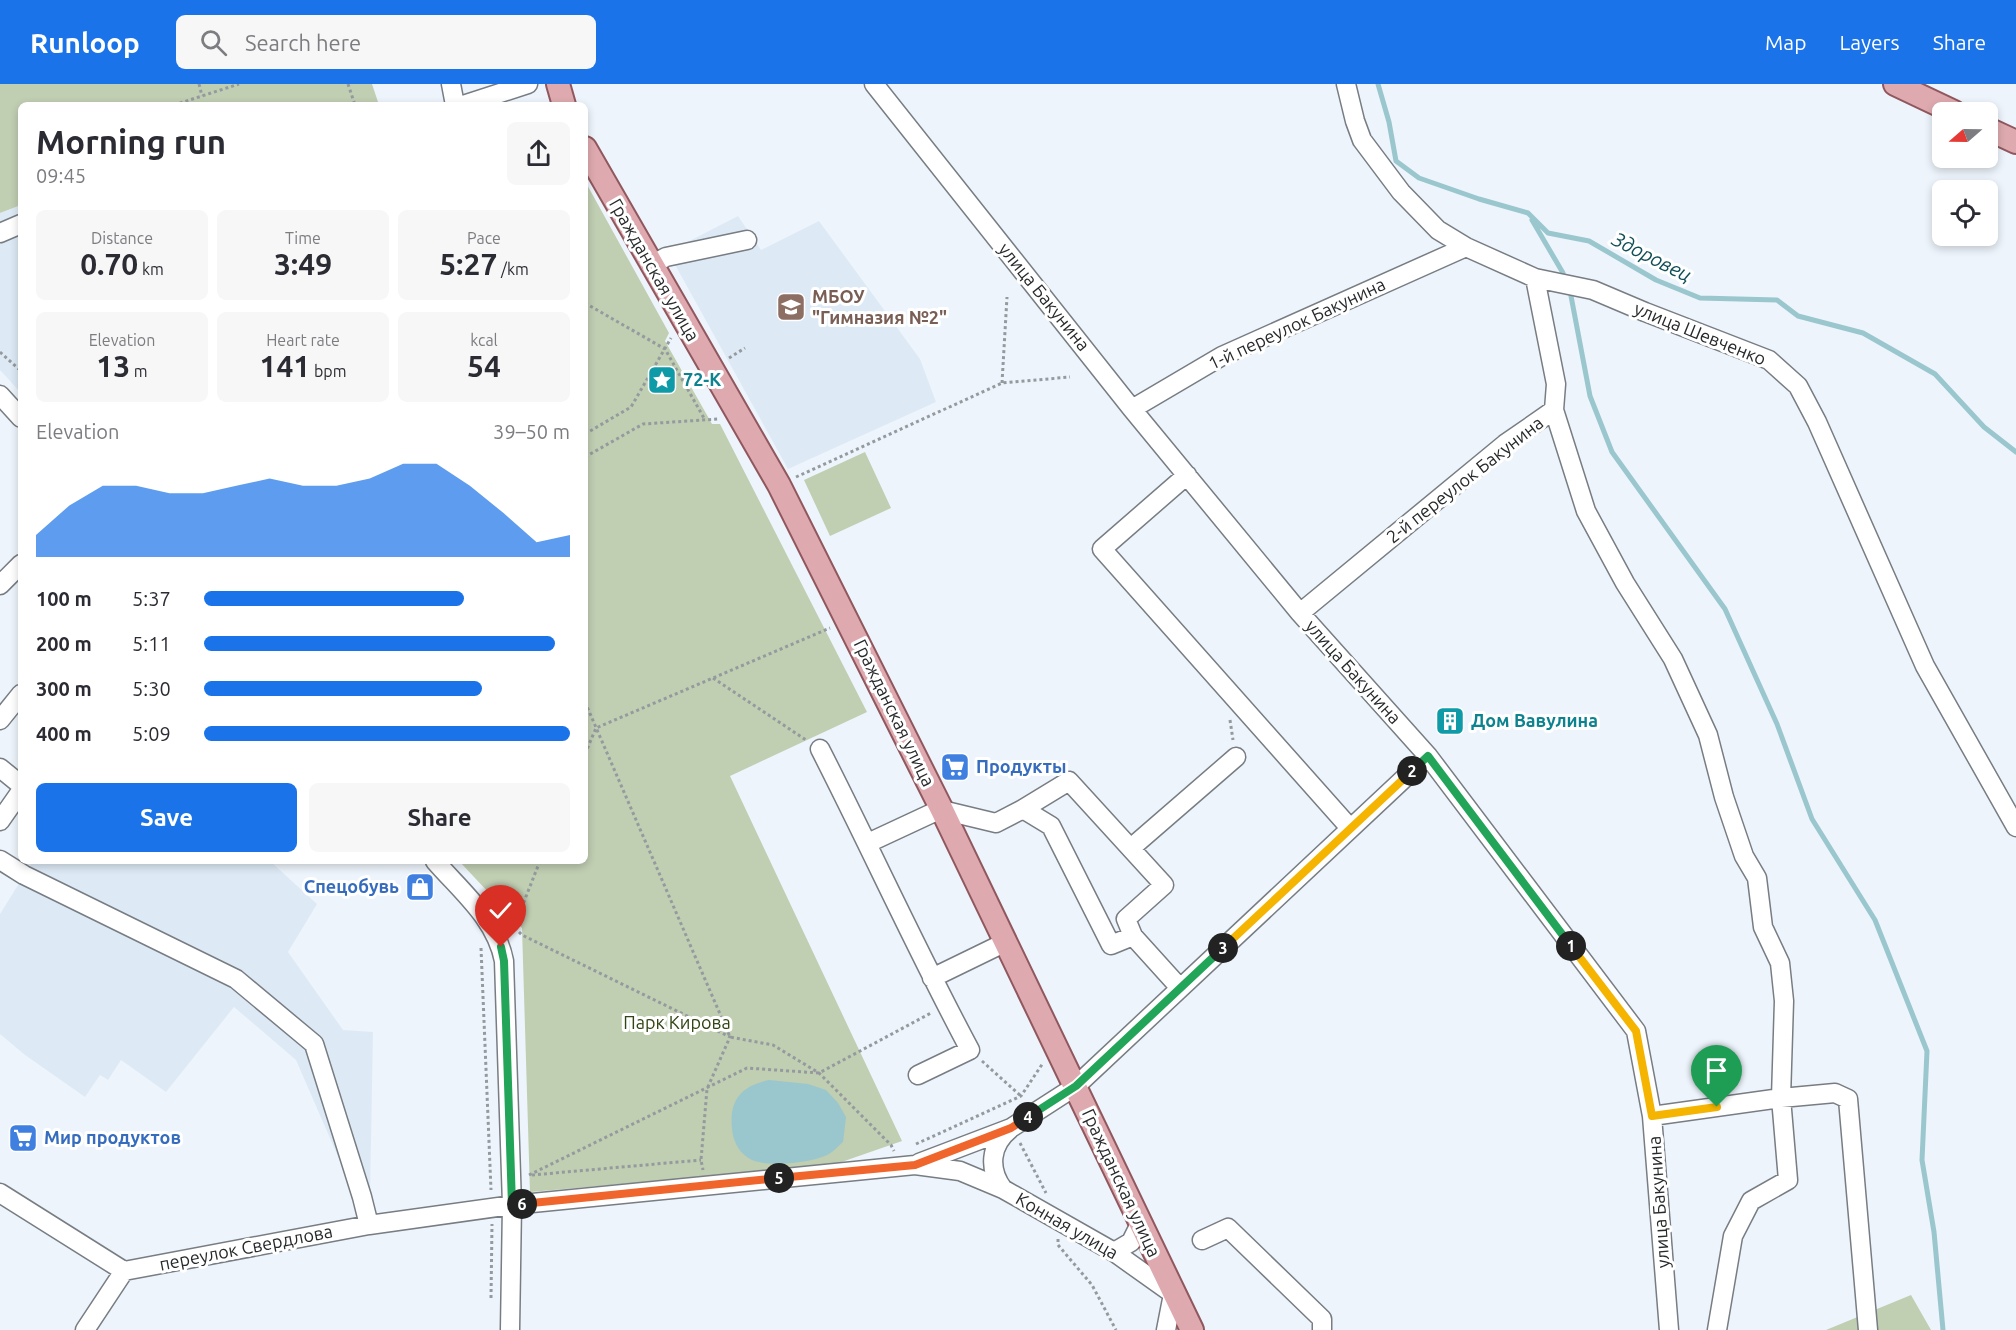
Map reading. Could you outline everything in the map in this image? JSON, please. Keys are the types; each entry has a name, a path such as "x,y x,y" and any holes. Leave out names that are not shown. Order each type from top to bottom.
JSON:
{"main road":[{"path":"558,84 563,102"},
{"path":"1895,84 1933,102"},
{"path":"1998,134 2016,142"},
{"name":"Гражданская улица","path":"588,153 779,485 942,810 1076,1086 1173,1294"},
{"name":"Конная улица","path":"1173,1294 1192,1330"}],"street":[{"path":"451,84 454,102"},
{"path":"472,102 528,84"},
{"name":"улица Бакунина","path":"874,84 1132,409 1300,613 1428,756 1636,1031 1652,1116 1669,1330"},
{"name":"улица Шевченко","path":"1346,84 1362,140 1401,192 1438,230 1466,247 1535,278 1593,290 1769,360 1798,386 1817,422 1925,666 2016,827"},
{"path":"0,233 18,225"},
{"path":"651,265 666,257 747,240"},
{"name":"1-й переулок Бакунина","path":"1132,409 1222,356 1466,247"},
{"name":"2-й переулок Бакунина","path":"1300,613 1505,444 1554,410 1556,384 1535,278"},
{"path":"0,395 18,415"},
{"path":"1554,410 1586,511 1625,584 1673,659 1708,735 1727,807 1744,856 1757,878 1763,927 1780,963 1784,1001 1781,1098 1788,1180 1751,1200 1733,1236 1717,1330"},
{"path":"1186,474 1102,549 1350,828"},
{"path":"0,585 18,567"},
{"path":"0,720 18,698"},
{"path":"820,749 868,843 932,978 970,1050 918,1075"},
{"name":"Конная улица","path":"915,1165 1011,1128 1076,1086 1428,756"},
{"path":"1131,848 1236,757"},
{"path":"0,768 18,783"},
{"path":"868,843 942,810 996,823 1069,781 1164,885 1126,919 1133,936 1180,988"},
{"path":"0,821 18,795"},
{"path":"1023,809 1051,826 1111,945 1133,936"},
{"path":"0,860 24,875 236,979 314,1044 369,1225"},
{"path":"438,864 489,921 503,954 512,1205 510,1330"},
{"path":"932,978 1006,942"},
{"path":"1652,1116 1835,1093 1848,1099 1868,1330"},
{"path":"1003,1189 994,1171 994,1152 1004,1134 1011,1128"},
{"name":"Конная улица","path":"512,1205 915,1165 960,1171 1003,1189 1114,1252 1173,1294"},
{"path":"0,1193 124,1271 85,1330"},
{"name":"переулок Свердлова","path":"124,1271 369,1225 512,1205"},
{"path":"1114,1252 1131,1242 1140,1224"},
{"path":"1202,1240 1228,1228 1322,1318 1322,1330"},
{"path":"1166,1330 1173,1294"}],"path":[{"path":"199,84 202,96"},
{"path":"183,102 239,84"},
{"path":"348,84 354,102"},
{"path":"1002,382 1007,297"},
{"path":"588,305 665,349 705,420 643,424 588,455"},
{"path":"588,432 631,407 665,349"},
{"path":"0,352 18,368"},
{"path":"789,480 1002,382 1070,377"},
{"path":"588,747 596,728 832,627"},
{"path":"713,678 820,749"},
{"path":"588,709 730,1037 707,1089 701,1160 705,1177"},
{"path":"539,864 514,927 522,935 730,1037 773,1045 819,1073 891,1145 896,1153"},
{"path":"480,942 492,1208 491,1308"},
{"path":"523,1177 747,1068 819,1073 946,1005"},
{"path":"970,1050 1021,1096"},
{"path":"916,1144 1021,1096 1045,1060 1060,1053"},
{"path":"529,1175 701,1160"}],"shaded area":[{"path":"18,206 18,390 0,370 0,213"},
{"name":"МБОУ \"Гимназия №2\"","path":"738,216 761,250 819,221 920,359 936,402 788,469 668,252"},
{"path":"31,864 273,864 317,904 288,952 343,1030 373,1032 370,1196 356,1198 296,1060 234,1007 166,1092 121,1060 108,1080 100,1075 85,1097 25,1055 0,1034 0,914"}],"green space":[{"path":"0,84 372,84 378,102 18,102 18,206 0,213"},
{"name":"Парк Кирова","path":"588,186 669,333 665,341 712,424 720,424 867,712 730,776 902,1141 830,1166 530,1192 522,928 462,864 588,864"},
{"path":"865,452 891,508 830,536 804,480"},
{"path":"1911,1295 1931,1330 1826,1330"}],"water":[{"path":"769,1080 808,1084 826,1090 838,1103 846,1117 843,1142 829,1154 800,1162 763,1163 744,1155 736,1145 733,1133 732,1119 735,1102 744,1090"}],"waterway":[{"name":"Здоровец","path":"1378,84 1389,122 1396,161 1419,178 1528,213 1548,233 1589,241 1656,280 1700,298 1777,300 1798,316 1863,333 1935,374 1984,427 2016,452"},
{"path":"1532,220 1563,273"},
{"path":"1571,296 1590,396 1612,452 1725,609 1777,724 1812,819 1875,920 1927,1051 1922,1160 1934,1232 1943,1330"}],"place":[{"name":"МБОУ \"Гимназия №2\"","path":"791,307"},
{"name":"72-К","path":"662,380"},
{"name":"Дом Вавулина","path":"1450,721"},
{"name":"Продукты","path":"955,767"},
{"name":"Спецобувь","path":"420,887"},
{"name":"Мир продуктов","path":"23,1138"}],"route":[{"path":"501,947 504,961 512,1205 915,1165 1011,1128 1076,1086 1428,756 1636,1031 1652,1116 1717,1107"}]}
